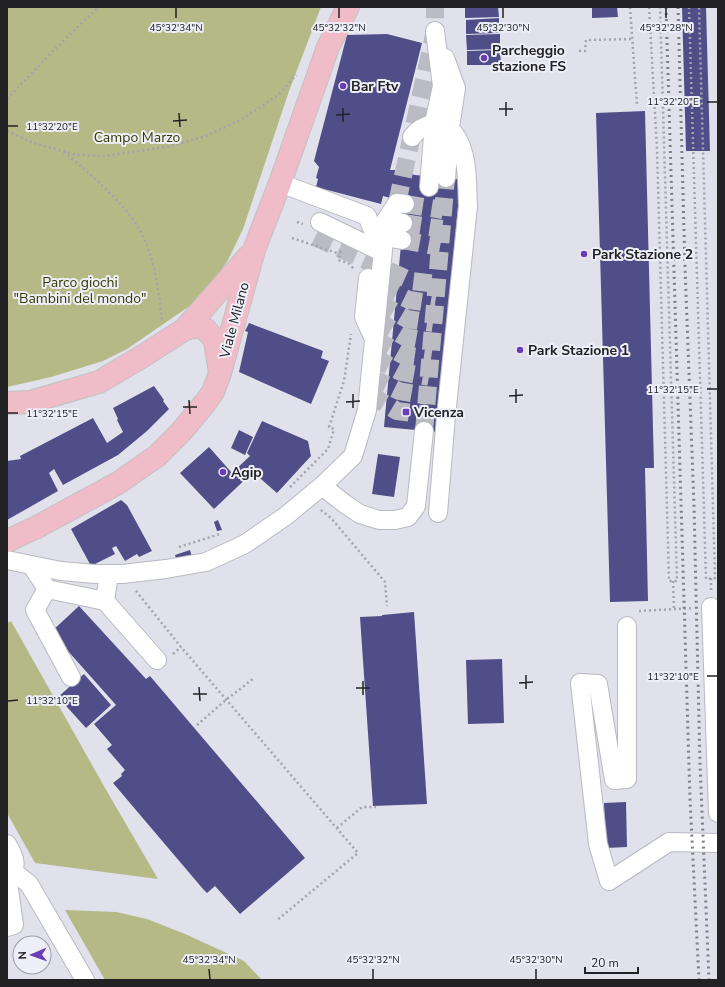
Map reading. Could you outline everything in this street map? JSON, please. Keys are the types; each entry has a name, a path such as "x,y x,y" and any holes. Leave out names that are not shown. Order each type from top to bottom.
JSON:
{"main road":[{"name":"Viale Milano","path":"7,541 37,527 118,483 157,456 181,432 205,404 213,392 220,373 254,250 280,183 328,46 348,7"},
{"path":"7,403 30,402 99,382 185,329 254,250"},
{"path":"185,329 198,326 205,329 216,340 220,373"}],"street":[{"path":"442,126 446,178"},
{"path":"429,187 442,126"},
{"path":"412,137 422,127 442,126 458,138 465,156 467,178 468,206 446,416 438,512"},
{"path":"280,183 367,216 384,244"},
{"path":"7,560 62,571 115,574 166,569 206,562 245,544 288,515 322,486 352,456 367,410 384,244 401,204"},
{"path":"320,222 384,244"},
{"path":"322,486 360,514 379,520 395,520 408,517 416,506 424,431"},
{"path":"32,566 46,589 106,601 157,660"},
{"path":"106,601 115,574"},
{"path":"46,589 35,610 71,677"},
{"path":"711,607 718,813"},
{"path":"627,626 627,779 614,780 598,684 580,683 598,844 609,881 669,842 718,844"},
{"path":"7,844 16,862 10,879 14,925 7,927"},
{"path":"10,879 30,884 85,980"}],"path":[{"path":"7,99 93,9 98,7"},
{"path":"630,7 637,106"},
{"path":"649,7 657,149 669,581 673,581"},
{"path":"660,7 677,581 673,581"},
{"path":"689,7 706,579 715,578 699,7"},
{"path":"579,51 585,51 586,40 632,39"},
{"path":"7,131 31,142 76,155 104,156 167,147 206,136 244,118 278,95 298,72"},
{"path":"64,152 99,182 122,206 146,242 157,280 162,324"},
{"path":"292,238 340,254"},
{"path":"342,249 338,260 348,263 384,244"},
{"path":"289,488 328,449 334,428 328,427 344,382 352,329"},
{"path":"294,483 306,500 331,518 384,582 387,606"},
{"path":"174,549 221,534"},
{"path":"115,574 122,588 135,589 358,853 276,921"},
{"path":"673,581 674,609"},
{"path":"638,611 711,607"},
{"path":"197,725 253,679"},
{"path":"337,828 362,807 376,807"}],"green space":[{"name":"Campo Marzo","path":"7,7 321,7 289,91 243,229 228,260 216,278 194,303 127,349 103,361 51,377 7,387"},
{"path":"11,621 158,879 35,863 7,813 7,623"},
{"path":"65,910 116,912 147,919 185,934 244,961 262,980 105,980"}],"building":[{"name":"Parcheggio stazione FS","path":"465,7 498,7 499,17 465,18"},
{"path":"592,7 617,7 618,17 592,18"},
{"path":"682,7 706,7 710,151 686,151"},
{"name":"Parcheggio stazione FS","path":"499,18 499,33 466,34 466,20"},
{"path":"387,34 422,43 390,170 397,170 415,175 458,179 458,207 437,432 384,427 405,202 383,196 381,204 316,187 318,179 316,178 319,167 314,161 347,35"},
{"name":"Parcheggio stazione FS","path":"500,34 500,49 467,50 466,35"},
{"name":"Parcheggio stazione FS","path":"500,50 501,65 467,65 467,51"},
{"path":"645,111 654,468 645,468 648,601 610,602 596,113"},
{"path":"249,323 323,351 321,358 329,361 311,404 239,372 248,332 245,331"},
{"path":"154,386 169,409 147,431 118,455 63,485 54,469 49,473 58,491 7,520 7,461 21,459 20,456 93,418 107,443 123,432 113,408"},
{"path":"262,421 308,441 311,456 277,493 253,472 214,509 180,473 209,447 232,473 250,456 247,453"},
{"path":"239,430 253,437 245,455 231,448"},
{"path":"378,454 400,457 394,497 372,494"},
{"path":"121,500 127,505 152,551 139,557 137,554 125,561 116,546 112,548 115,554 91,566 71,529"},
{"path":"218,520 222,530 217,531 214,522"},
{"path":"190,550 192,557 177,562 175,555"},
{"path":"79,606 146,679 150,676 305,858 240,914 215,886 207,893 203,889 113,783 122,776 121,774 125,770 107,749 112,745 94,724 116,705 51,632"},
{"path":"414,612 427,804 373,806 360,617"},
{"path":"502,659 504,723 468,724 466,660"},
{"path":"84,674 111,705 86,728 58,697"},
{"path":"626,802 627,847 606,848 604,803"}],"tunnel":[{"path":"397,203 435,31 435,7"},
{"path":"424,431 446,178"},
{"path":"405,204 443,210"},
{"path":"403,223 442,229"},
{"path":"315,237 411,281 437,284"},
{"path":"402,240 440,247"},
{"path":"380,286 409,300 435,304"},
{"path":"378,302 407,319 433,323"},
{"path":"376,320 405,337 432,342"},
{"path":"374,339 403,355 431,359"},
{"path":"373,357 401,372 429,377"},
{"path":"370,377 399,391 427,396"},
{"path":"369,394 397,411 426,415"}],"railway":[{"path":"666,7 690,799 699,980"},
{"path":"678,7 685,267 694,506 700,764 709,980"}],"place":[{"name":"Parcheggio stazione FS","path":"484,58"},
{"name":"Bar Ftv","path":"343,86"},
{"name":"Park Stazione 2","path":"584,254"},
{"name":"Park Stazione 1","path":"520,350"},
{"name":"Vicenza","path":"406,412"},
{"name":"Agip","path":"223,472"}],"park label":[{"name":"Parco giochi \"Bambini del mondo\"","path":"80,290"}]}
